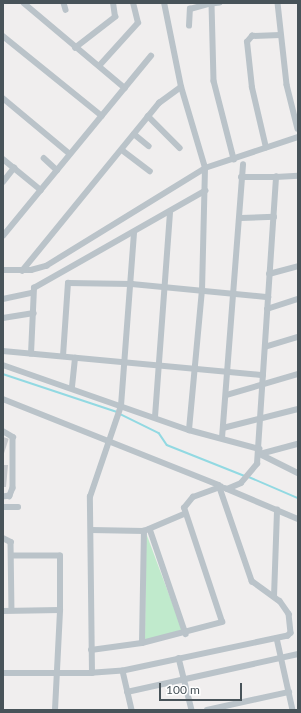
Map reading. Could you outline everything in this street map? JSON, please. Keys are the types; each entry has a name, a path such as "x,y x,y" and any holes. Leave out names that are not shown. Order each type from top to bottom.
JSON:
{"street":[{"path":"24,3 75,48 125,88"},
{"path":"64,3 66,10"},
{"path":"75,48 114,17 113,3"},
{"path":"99,66 138,23 134,3"},
{"path":"164,3 181,87 205,168 202,291 189,430"},
{"path":"189,26 190,9 220,3"},
{"path":"278,3 280,36 298,129"},
{"path":"212,4 214,80 234,159"},
{"path":"3,36 102,116"},
{"path":"266,148 252,88 247,42 252,36 280,36"},
{"path":"3,236 151,56"},
{"path":"22,271 122,150 148,116 165,97 181,87"},
{"path":"3,98 70,154"},
{"path":"148,116 180,148"},
{"path":"134,134 149,146"},
{"path":"3,270 22,271 54,262 124,215 205,168 298,137"},
{"path":"122,150 150,171"},
{"path":"44,158 57,170"},
{"path":"3,159 41,190"},
{"path":"222,438 229,373 241,218 241,177 243,165"},
{"path":"3,182 14,168"},
{"path":"241,177 298,176"},
{"path":"92,530 147,530 184,514 193,497 222,487 241,483 254,471 260,452 260,420 276,177"},
{"path":"31,354 34,313 32,293 34,288 170,214 205,191"},
{"path":"155,417 160,366 170,214"},
{"path":"241,218 274,217"},
{"path":"92,673 91,487 121,409 132,284 134,233"},
{"path":"269,274 298,266"},
{"path":"63,356 68,283 132,284 268,297"},
{"path":"3,299 32,293"},
{"path":"267,309 298,299"},
{"path":"3,318 34,313"},
{"path":"265,347 298,337"},
{"path":"3,351 194,370 263,375"},
{"path":"72,387 75,358"},
{"path":"3,365 72,387 121,409 155,417 189,430 222,438 260,452 298,473"},
{"path":"226,395 298,374"},
{"path":"3,399 298,519"},
{"path":"223,428 260,420 298,409"},
{"path":"3,431 13,437 13,488 10,496 3,497"},
{"path":"260,452 298,444"},
{"path":"3,673 92,673 123,671 290,635 292,629 287,610 274,597 252,581 222,487"},
{"path":"3,507 18,507"},
{"path":"274,597 277,510"},
{"path":"92,650 142,643 186,634 219,624 222,619 184,514"},
{"path":"147,530 186,634"},
{"path":"142,643 147,530"},
{"path":"3,538 10,540 12,556 12,610"},
{"path":"12,556 60,556 60,610 55,710"},
{"path":"3,611 60,610"},
{"path":"277,638 293,710"},
{"path":"127,692 298,654"},
{"path":"179,658 186,679 192,710"},
{"path":"123,671 132,710"},
{"path":"208,710 289,692"}],"green space":[{"path":"146,533 183,632 145,640"}],"building":[{"path":"3,437 9,439 3,456"},
{"path":"3,465 8,465 6,487 3,487"}],"waterway":[{"path":"3,374 117,412"},
{"path":"120,414 159,433 167,445 245,476"},
{"path":"249,477 298,498"}]}
